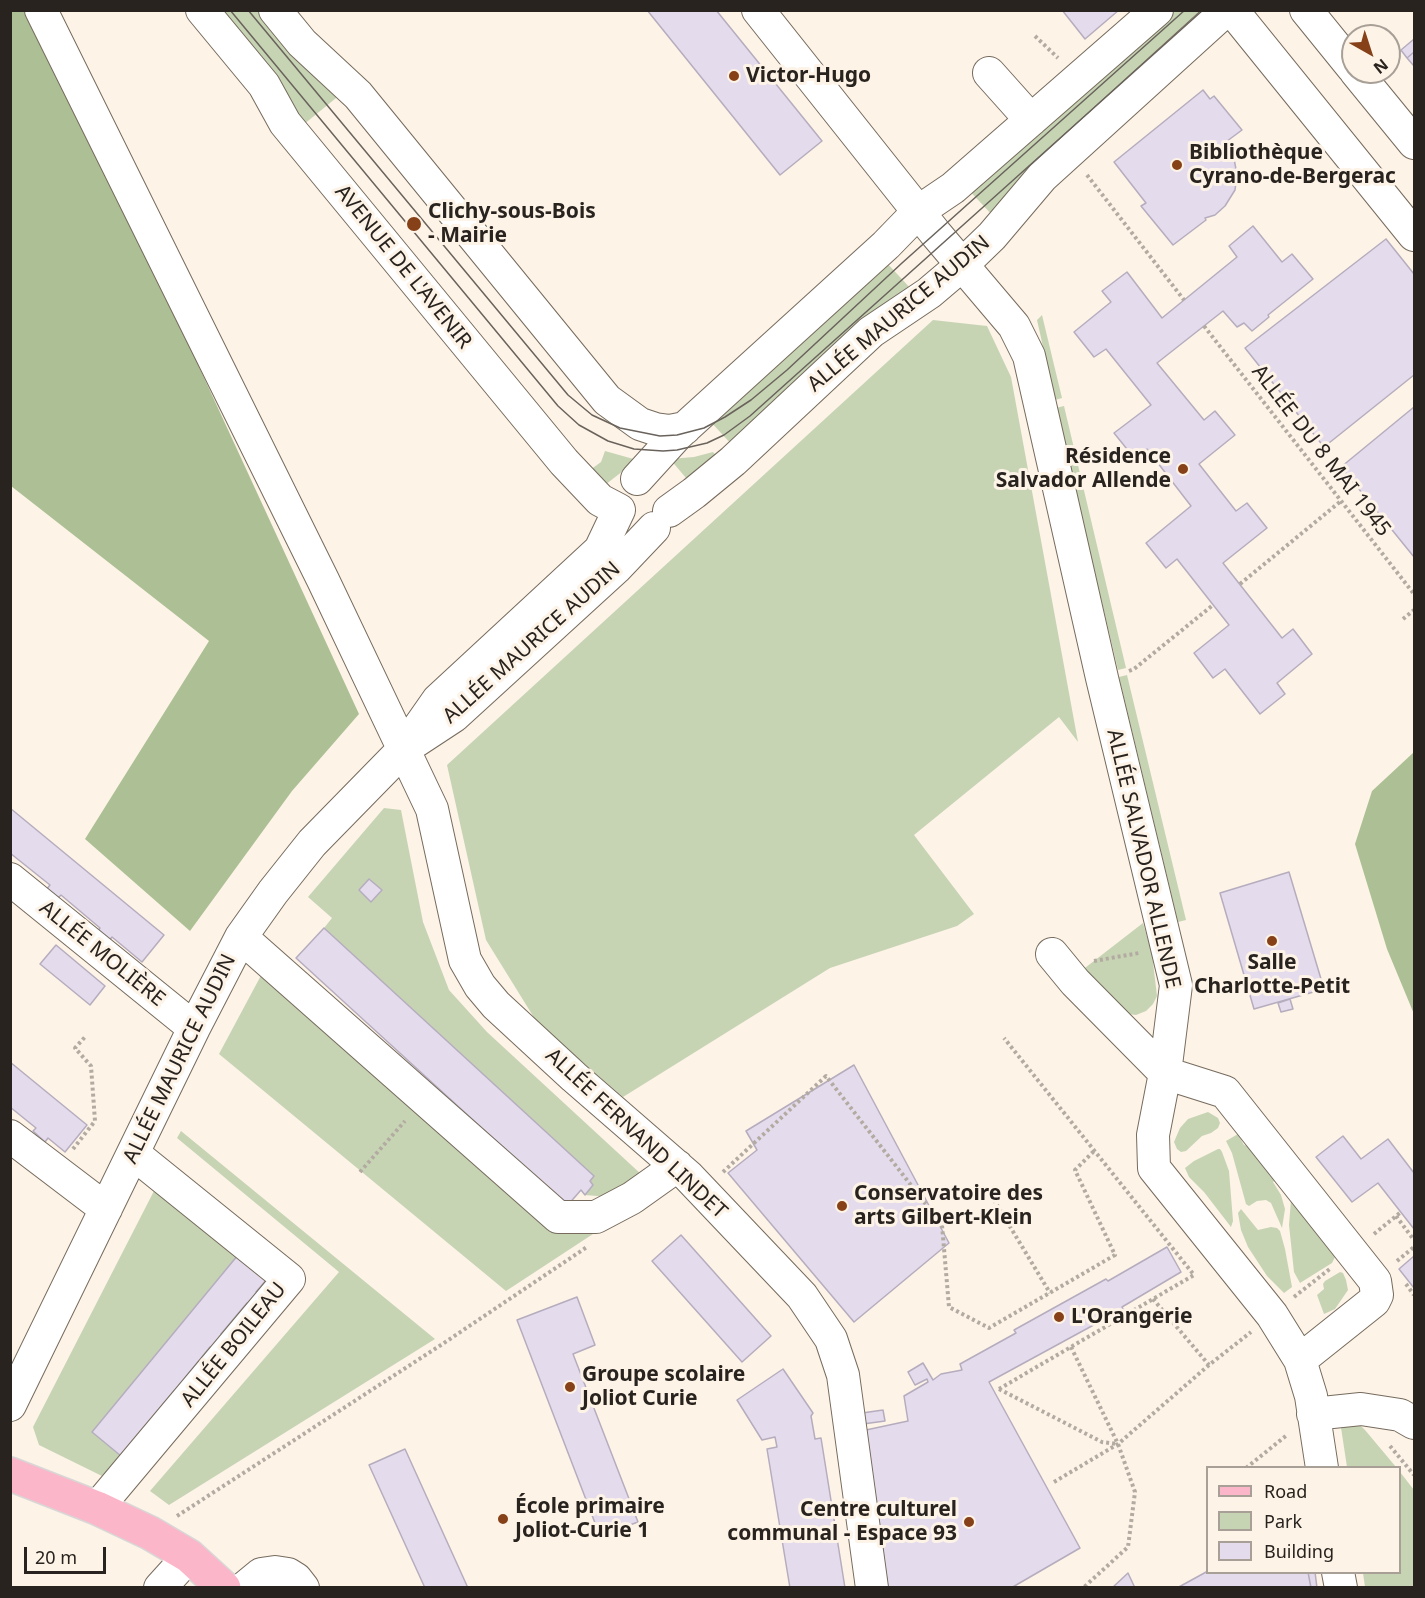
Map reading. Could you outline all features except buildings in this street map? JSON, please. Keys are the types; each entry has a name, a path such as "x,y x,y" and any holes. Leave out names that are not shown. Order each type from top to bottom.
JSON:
{"main road":[{"path":"10,1474 97,1508 150,1533 189,1556 224,1587"}],"street":[{"name":"ALLÉE FERNAND LINDET","path":"41,10 323,580 432,809 465,960 480,986 496,1005 574,1077 677,1166 802,1296 831,1339 843,1375 872,1587"},
{"name":"AVENUE DE L'AVENIR","path":"202,10 264,86 285,123 564,462 600,500 619,510"},
{"path":"275,10 302,43 358,95 607,400 640,424 670,431 685,428"},
{"name":"ALLÉE SALVADOR ALLENDE","path":"758,10 919,212 1014,326 1029,356 1102,678 1176,985 1165,1073 1153,1135 1154,1168 1272,1315 1300,1360 1311,1396 1322,1466"},
{"path":"648,474 665,488 669,495 662,519 645,530 629,526 619,510 618,500 628,483 648,474 685,428 886,245 919,212 953,188 1157,10"},
{"name":"ALLÉE MAURICE AUDIN","path":"403,750 454,716 616,568 662,519 733,461 871,332 929,293 962,264 992,236 1042,177 1226,10"},
{"path":"1232,10 1414,234"},
{"path":"1306,10 1341,53"},
{"path":"989,72 1031,120"},
{"path":"1366,84 1414,143"},
{"path":"640,424 649,444 648,474"},
{"name":"ALLÉE MAURICE AUDIN","path":"10,1405 20,1364 106,1209 241,937 312,843 403,750 438,700 600,550 619,510"},
{"name":"ALLÉE MOLIÈRE","path":"10,879 194,1029"},
{"path":"241,937 558,1216 596,1217 632,1198 677,1166"},
{"path":"1065,971 1165,1073 1225,1092 1375,1281 1377,1295 1369,1305 1300,1360"},
{"path":"10,1136 106,1209"},
{"name":"ALLÉE BOILEAU","path":"97,1508 289,1279 134,1154"},
{"path":"1313,1414 1361,1409 1410,1418"},
{"path":"160,1587 189,1556"},
{"path":"244,1587 261,1574 274,1572 288,1574 303,1587"}],"path":[{"path":"1035,36 1055,54"},
{"path":"1069,152 1184,300"},
{"name":"ALLÉE DU 8 MAI 1945","path":"1204,326 1414,594"},
{"path":"1240,584 1342,501"},
{"path":"1102,678 1134,669 1213,605"},
{"path":"1403,619 1414,610"},
{"path":"1065,971 1088,962 1167,949"},
{"path":"55,1170 95,1121 91,1066 75,1048 85,1036"},
{"path":"1004,1038 1194,1275 999,1389 1102,1442 1118,1444"},
{"path":"745,1150 826,1076 942,1225 949,1307 989,1328 1115,1255 1075,1170 1095,1150"},
{"path":"360,1172 425,1097"},
{"path":"994,1200 1050,1293"},
{"path":"1384,1226 1401,1212"},
{"path":"1396,1216 1414,1240"},
{"path":"150,1533 594,1243"},
{"path":"1054,1482 1118,1444 1209,1365 1352,1252"},
{"path":"1153,1299 1209,1365"},
{"path":"1071,1346 1118,1444 1135,1492 1128,1548 1083,1587"},
{"path":"1247,1466 1313,1414"}],"green space":[{"path":"10,11 35,11 359,714 292,791 190,931 85,839 209,641 11,486"},
{"path":"211,11 264,11 341,94 303,125"},
{"path":"1173,11 1214,11 994,217 966,187 1011,157"},
{"path":"885,261 913,291 733,446 709,420"},
{"path":"1042,315 1062,398 1055,400 1037,320"},
{"path":"933,320 987,326 1011,377 1078,742 1059,717 914,835 974,914 957,926 830,968 623,1097 538,1024 486,940 447,765"},
{"path":"1064,406 1126,668 1118,670 1056,408"},
{"path":"605,451 637,460 605,485 590,470 601,462"},
{"path":"713,452 719,459 691,481 670,459 694,457"},
{"path":"1127,675 1186,920 1178,922 1119,677"},
{"path":"1414,752 1414,1014 1387,949 1355,844 1372,791"},
{"path":"384,808 401,810 423,922 449,990 487,1032 642,1175 609,1197 585,1195 593,1185 590,1181 594,1176 324,928 332,918 308,897"},
{"path":"1143,923 1152,954 1157,996 1146,1011 1136,1015 1128,1014 1081,971"},
{"path":"265,968 552,1227 593,1234 506,1291 219,1054"},
{"path":"1208,1112 1218,1118 1220,1123 1218,1128 1202,1136 1186,1151 1181,1152 1177,1149 1174,1142 1180,1128 1188,1119"},
{"path":"181,1131 435,1339 169,1505 150,1491 339,1272 177,1138"},
{"path":"1238,1134 1244,1145 1252,1147 1275,1180 1273,1182 1281,1195 1285,1209 1282,1228 1271,1203 1266,1200 1257,1201 1249,1206 1246,1204 1232,1153 1226,1141"},
{"path":"1218,1149 1222,1152 1229,1171 1233,1221 1231,1227 1204,1192 1189,1177 1185,1168"},
{"path":"155,1189 238,1255 92,1432 121,1456 102,1476 39,1445 33,1427"},
{"path":"1291,1200 1335,1257 1332,1263 1300,1283 1294,1272 1289,1225"},
{"path":"1241,1209 1258,1230 1271,1227 1280,1231 1292,1287 1284,1293 1267,1276 1248,1247 1241,1230 1238,1213"},
{"path":"1340,1272 1343,1273 1348,1290 1335,1309 1324,1314 1317,1295 1324,1289 1325,1281"},
{"path":"1353,1418 1395,1466 1347,1466 1340,1421"},
{"path":"1401,1473 1414,1490 1414,1587 1365,1587 1363,1574 1401,1574"}],"tram line":[{"path":"230,10 558,406 579,425 608,441 634,449 663,451 707,443 724,435 750,416 1203,10"},
{"path":"248,10 568,395 592,415 620,428 660,436 677,435 704,428 751,400 1185,10"}],"place":[{"name":"Victor-Hugo","path":"734,76"},
{"name":"Bibliothèque Cyrano-de-Bergerac","path":"1177,165"},
{"name":"Clichy-sous-Bois - Mairie","path":"414,224"},
{"name":"Résidence Salvador Allende","path":"1183,469"},
{"name":"Salle Charlotte-Petit","path":"1272,941"},
{"name":"Conservatoire des arts Gilbert-Klein","path":"842,1206"},
{"name":"L'Orangerie","path":"1059,1317"},
{"name":"Groupe scolaire Joliot Curie","path":"570,1387"},
{"name":"École primaire Joliot-Curie 1","path":"503,1519"},
{"name":"Centre culturel communal - Espace 93","path":"969,1522"}]}
